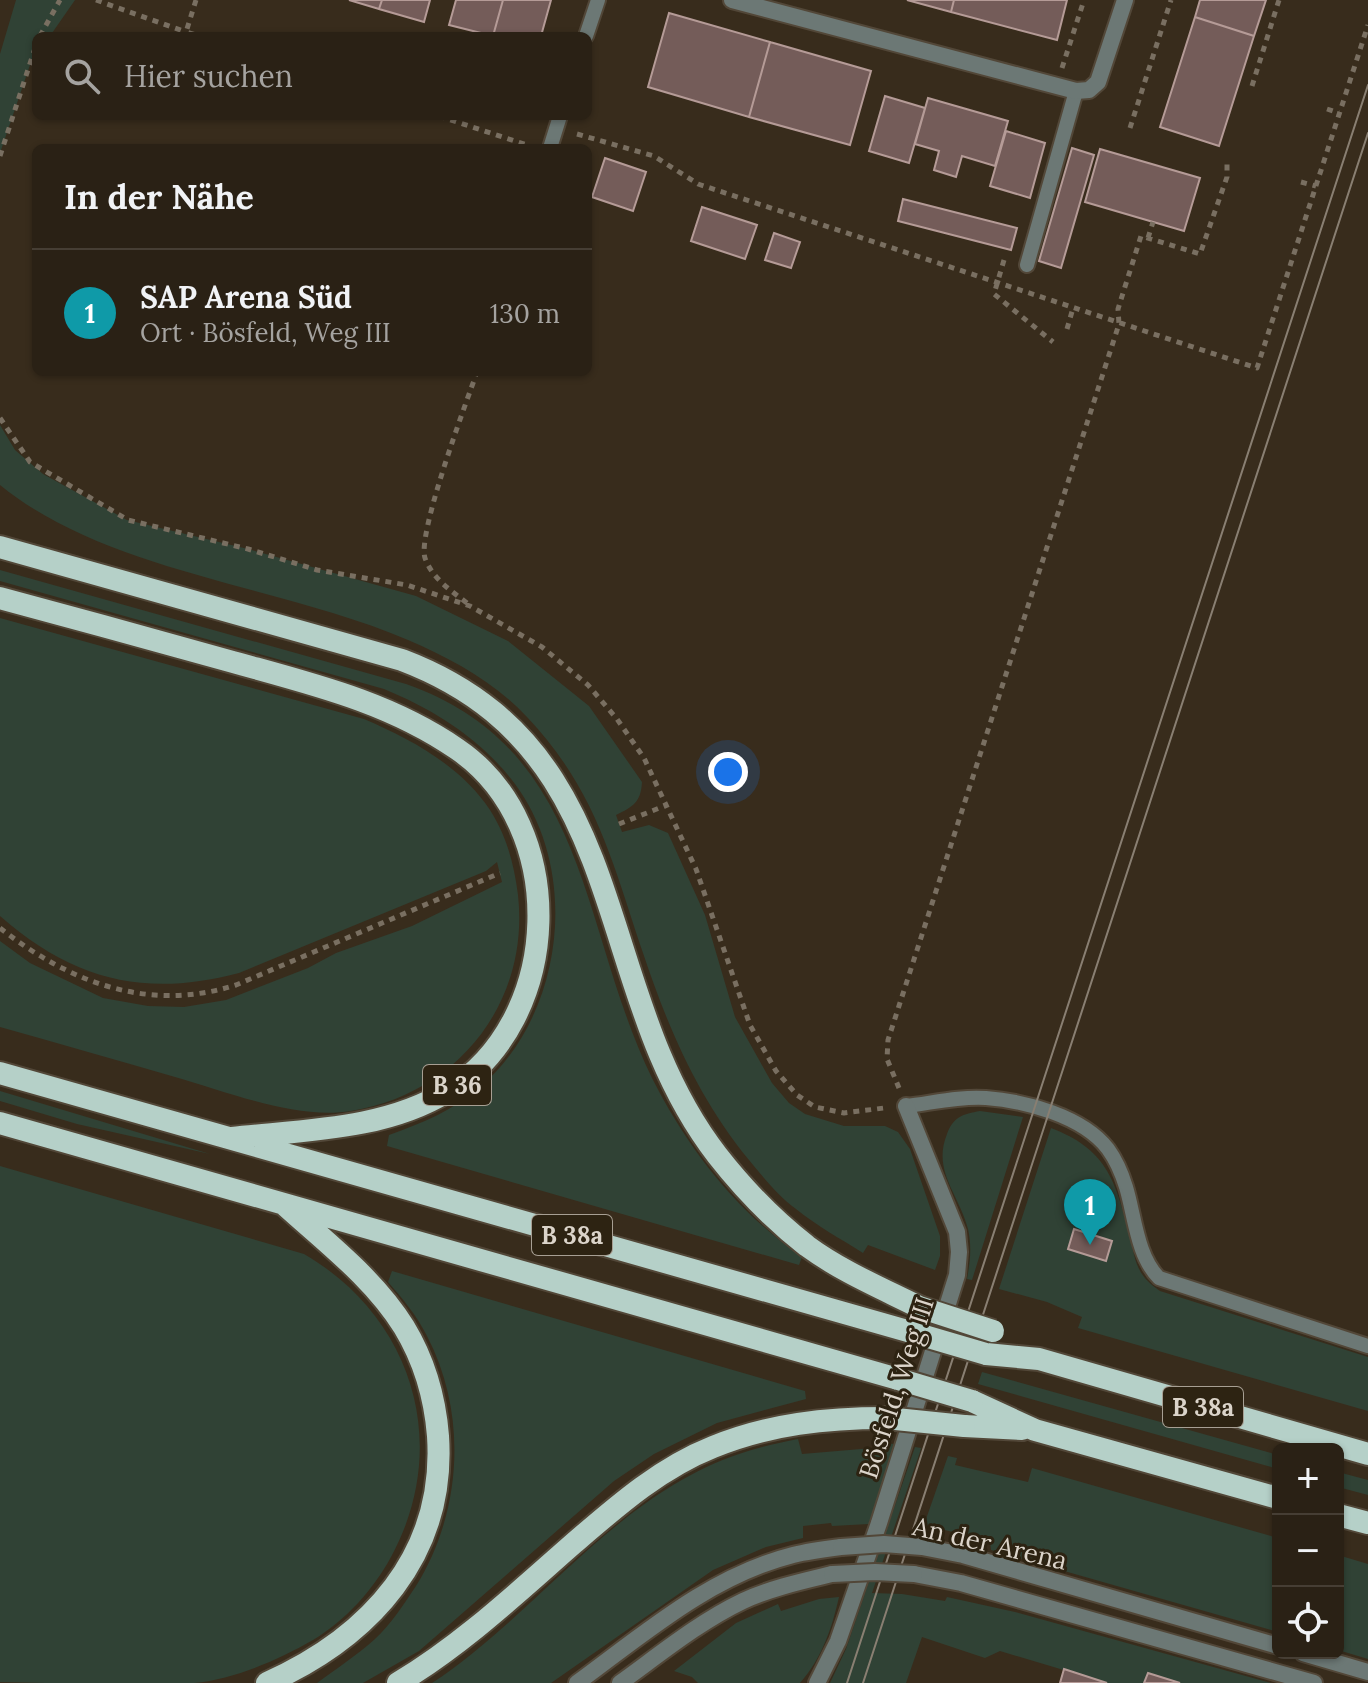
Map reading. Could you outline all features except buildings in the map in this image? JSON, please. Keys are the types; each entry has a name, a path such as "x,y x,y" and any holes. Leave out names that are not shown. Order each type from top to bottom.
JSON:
{"highway":[{"path":"0,530 7,548 402,660 465,689 502,718 534,750 561,791 580,828 660,1051 693,1118 717,1155 765,1207 807,1246 853,1275 919,1307 993,1331 1039,1359"},
{"name":"B 36","path":"0,598 332,690 398,714 450,745 478,766 503,797 524,835 537,878 540,922 534,961 511,1023 493,1052 470,1076 447,1092 414,1109 375,1121 232,1138 0,1073"},
{"path":"0,1123 282,1203 372,1283 403,1326 417,1352 436,1416 439,1458 437,1488 417,1551 377,1610 348,1637 313,1660 267,1683"},
{"name":"B 38a","path":"232,1138 986,1354 1039,1359 1368,1454"},
{"name":"B 38a","path":"282,1203 898,1379 972,1401 1035,1430 1272,1496"},
{"path":"398,1683 489,1616 627,1497 712,1447 758,1432 843,1418 886,1418 1035,1430"},
{"path":"1344,1517 1368,1523"}],"street":[{"path":"732,0 1076,91 1089,90 1098,82 1125,0"},
{"name":"Bösfeld, Weg III","path":"817,1683 838,1641 957,1275 957,1232 906,1106"},
{"name":"An der Arena","path":"577,1683 691,1600 723,1582 793,1555 884,1544 963,1555 1272,1644"},
{"name":"An der Arena","path":"620,1683 695,1629 744,1601 832,1574 875,1572 914,1574 961,1583 1314,1683"},
{"path":"1324,1659 1368,1672"}],"lane":[{"path":"587,32 598,0"},
{"path":"1027,265 1076,91"},
{"path":"551,144 558,122"},
{"path":"906,1106 986,1098 1035,1108 1072,1121 1093,1134 1117,1164 1144,1254 1150,1269 1159,1278 1368,1346"}],"path":[{"path":"42,32 60,0"},
{"path":"96,0 111,2 186,32 196,0"},
{"path":"1056,86 1084,0"},
{"path":"1130,128 1171,0"},
{"path":"1252,86 1279,0"},
{"path":"558,122 654,156 698,184 1257,368 1368,25"},
{"path":"0,156 32,57"},
{"path":"1327,109 1339,113"},
{"path":"451,120 523,144"},
{"path":"476,376 426,527 424,555 435,577 470,606 542,647 588,685 617,719 644,758 696,869 750,1025 776,1071 797,1095 815,1107 844,1113 906,1106 887,1059 888,1040 1119,324 1118,309 1141,236 1200,254 1227,177 1227,159"},
{"path":"1301,182 1316,186"},
{"path":"1148,238 1153,222"},
{"path":"1004,259 994,294 1053,342"},
{"path":"1067,329 1073,308"},
{"path":"0,418 30,462 128,520 233,545 317,570 407,585 470,606"},
{"path":"619,824 667,805"},
{"path":"0,928 33,953 59,968 90,980 124,990 187,996 236,985 500,873"}],"green space":[{"path":"16,0 75,0 53,32 32,32 32,62 0,153 0,54"},
{"path":"0,425 15,450 43,474 127,520 248,549 416,596 508,641 589,706 642,782 635,803 616,815 622,832 649,825 668,833 705,915 735,1017 772,1083 789,1103 805,1114 844,1126 885,1126 898,1132 910,1149 940,1236 940,1256 935,1270 868,1245 863,1253 821,1227 777,1192 731,1136 714,1112 674,1035 611,857 586,799 551,744 514,704 471,672 408,640 358,621 143,558 91,539 43,515 0,485"},
{"path":"0,570 406,684 467,713 512,752 546,798 571,850 628,1021 666,1104 716,1177 756,1220 802,1257 799,1265 387,1146 389,1135 436,1116 479,1088 508,1058 530,1023 545,984 554,942 555,900 549,859 536,820 515,784 487,753 439,716 384,689 0,581"},
{"path":"0,618 364,719 417,745 465,780 490,810 505,841 518,895 519,935 512,972 498,1006 479,1037 454,1064 424,1085 389,1101 351,1111 308,1112 262,1103 0,1027 0,941 30,963 103,998 148,1006 184,1007 226,1000 308,968 336,953 412,926 502,882 497,862 486,871 239,973 205,980 172,984 141,983 83,969 55,955 0,916"},
{"path":"0,1091 210,1154 77,1124 0,1101"},
{"path":"980,1111 1023,1117 972,1280 967,1279 970,1254 968,1229 948,1182 943,1147 949,1128 956,1120"},
{"path":"1051,1128 1084,1146 1105,1168 1119,1197 1138,1266 1152,1285 1160,1291 1368,1357 1368,1411 1078,1328 1082,1317 1047,1302 999,1289"},
{"path":"0,1166 304,1254 342,1281 372,1312 396,1348 411,1387 419,1429 418,1471 409,1514 391,1557 358,1603 325,1632 271,1661 209,1681 0,1682"},
{"path":"392,1271 805,1391 806,1399 717,1423 654,1454 614,1481 419,1651 363,1683 317,1683 375,1639 402,1607 431,1557 451,1495 454,1430 449,1398 427,1336 388,1282"},
{"path":"982,1372 1272,1453 1272,1467 978,1384"},
{"path":"798,1439 802,1454 873,1448 873,1442 894,1444 869,1524 803,1526 803,1538 766,1547 713,1570 551,1683 432,1683 471,1655 615,1526 654,1498 695,1473 739,1454"},
{"path":"915,1447 921,1448 920,1452 872,1593 945,1601 947,1597 1015,1612 1271,1683 1180,1683 1148,1673 1144,1683 1107,1683 1000,1651 985,1658 922,1637 906,1683 830,1683 846,1649"},
{"path":"948,1456 957,1458 955,1465 1028,1482 1032,1468 1272,1536 1272,1630 991,1550 990,1541 924,1525"},
{"path":"1344,1474 1368,1480 1368,1495 1344,1489"},
{"path":"1344,1557 1368,1564 1368,1659 1344,1652"},
{"path":"839,1597 825,1642 800,1683 698,1683 692,1677 674,1671 736,1623 778,1604 781,1611 819,1599"}],"tram line":[{"path":"847,1683 1368,85"},
{"path":"863,1683 1368,133"}],"place":[{"name":"SAP Arena Süd","path":"1090,1245"}]}
